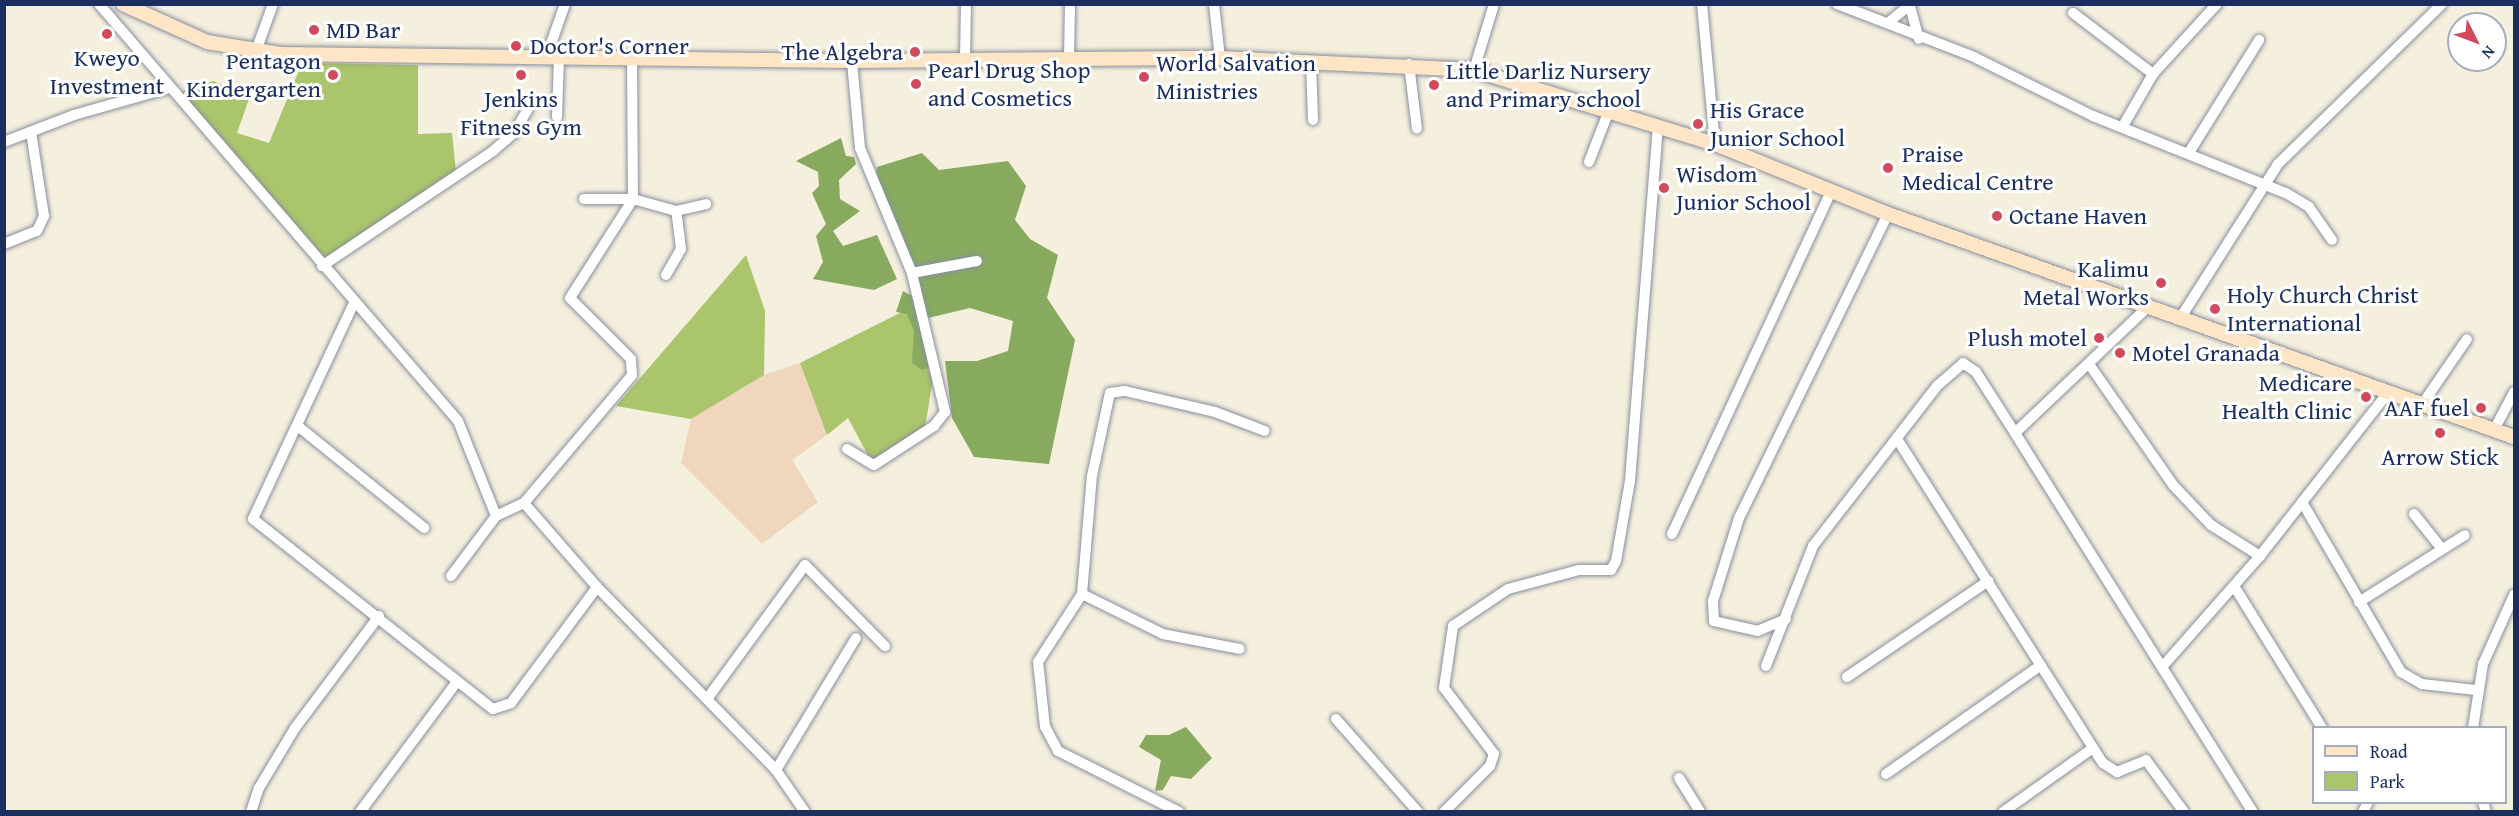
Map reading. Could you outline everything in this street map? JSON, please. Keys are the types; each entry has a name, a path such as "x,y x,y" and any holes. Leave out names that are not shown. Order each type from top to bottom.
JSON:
{"street":[{"path":"99,4 322,266 458,421 496,516"},
{"path":"256,51 273,4"},
{"path":"557,117 553,58 565,4"},
{"path":"965,60 966,4"},
{"path":"1069,58 1071,4"},
{"path":"1214,4 1220,58"},
{"path":"1474,70 1494,4"},
{"path":"1702,4 1714,144"},
{"path":"1837,4 1888,23 1919,39 1974,57 2123,126 2190,151 2262,187 2309,207 2332,240"},
{"path":"2123,126 2153,75 2217,4"},
{"path":"2181,316 2278,164 2442,4"},
{"path":"1888,23 1911,5 1919,39"},
{"path":"129,6 207,42 256,51 553,58 852,61 1220,58 1409,64 1474,70 1714,144 1888,214 2181,316 2421,406 2514,437"},
{"path":"2073,13 2153,75"},
{"path":"2190,151 2259,40"},
{"path":"451,576 496,516 524,503 632,375 631,359 570,298 633,199 632,57"},
{"path":"848,449 874,465 934,426 945,412 912,273 860,148 852,61"},
{"path":"1311,62 1313,120"},
{"path":"1409,64 1417,129"},
{"path":"4,142 169,88"},
{"path":"322,266 493,151 514,133 528,109"},
{"path":"1590,162 1608,113"},
{"path":"1444,812 1490,766 1494,754 1444,688 1453,626 1509,589 1579,570 1611,570 1616,561 1630,481 1658,126"},
{"path":"4,244 37,231 44,216 31,132"},
{"path":"1672,534 1831,191"},
{"path":"584,199 633,199 676,211 706,204"},
{"path":"666,274 681,249 676,211"},
{"path":"1787,619 1758,631 1714,621 1713,601 1739,518 1888,214"},
{"path":"912,273 977,261"},
{"path":"354,303 299,427 254,519 379,616 457,682 493,709 511,704 597,587"},
{"path":"2015,433 2149,306"},
{"path":"2421,406 2467,339"},
{"path":"1766,666 1787,619 1813,546 1899,442 1937,386 1963,363 1976,372 2253,812"},
{"path":"2089,364 2173,485 2211,525 2259,556"},
{"path":"1179,812 1074,761 1049,739 1037,686 1038,662 1082,594 1092,476 1110,393 1125,391 1215,412 1265,431"},
{"path":"2494,430 2514,392"},
{"path":"2163,666 2259,556 2388,394"},
{"path":"299,427 424,528"},
{"path":"1899,442 2093,748 2117,772 2141,759 2152,764 2184,812"},
{"path":"2302,502 2359,602 2409,680 2476,690"},
{"path":"524,503 597,587 776,770 805,811"},
{"path":"2414,514 2442,549"},
{"path":"2359,602 2465,535"},
{"path":"707,699 806,565 885,646"},
{"path":"1847,677 1988,581"},
{"path":"2234,586 2321,726"},
{"path":"1082,594 1163,634 1240,649"},
{"path":"2473,726 2476,690 2509,614 2514,595"},
{"path":"251,812 259,788 295,728 379,616"},
{"path":"776,770 856,638"},
{"path":"1886,774 2042,665"},
{"path":"360,812 457,682"},
{"path":"1336,719 1418,812"},
{"path":"2003,812 2093,748"},
{"path":"1679,778 1700,812"}],"shaded area":[{"path":"800,363 827,435 792,460 818,502 762,544 681,463 691,419 764,375"}],"green space":[{"path":"302,63 418,65 418,134 452,133 456,172 318,265 171,95 213,81 250,96 237,133 269,143"},
{"path":"841,138 846,156 854,157 856,164 839,180 840,199 860,211 833,231 843,246 877,235 897,279 874,290 813,279 823,262 816,236 826,224 812,193 819,186 818,172 796,161"},
{"path":"922,153 939,170 1008,161 1026,186 1015,220 1030,239 1058,255 1047,298 1075,340 1049,464 974,457 952,418 945,361 977,361 1008,351 1013,321 970,308 928,318 875,179 877,167"},
{"path":"746,255 765,311 764,375 691,419 616,406"},
{"path":"903,291 916,298 931,367 922,370 912,363 914,331 907,314 896,312"},
{"path":"916,305 934,372 925,428 871,461 848,418 827,435 800,363"},
{"path":"1186,727 1212,758 1191,779 1171,776 1163,790 1155,791 1161,760 1139,747 1146,735 1169,735"}],"place":[{"name":"MD Bar","path":"314,30"},
{"name":"Kweyo Investment","path":"107,34"},
{"name":"Doctor's Corner","path":"516,46"},
{"name":"The Algebra","path":"915,52"},
{"name":"Pentagon Kindergarten","path":"333,75"},
{"name":"Jenkins Fitness Gym","path":"521,75"},
{"name":"World Salvation Ministries","path":"1144,77"},
{"name":"Pearl Drug Shop and Cosmetics","path":"916,84"},
{"name":"Little Darliz Nursery and Primary school","path":"1434,85"},
{"name":"His Grace Junior School","path":"1698,124"},
{"name":"Praise Medical Centre","path":"1888,168"},
{"name":"Wisdom Junior School","path":"1664,188"},
{"name":"Octane Haven","path":"1997,216"},
{"name":"Kalimu Metal Works","path":"2161,283"},
{"name":"Holy Church Christ International","path":"2215,309"},
{"name":"Plush motel","path":"2099,338"},
{"name":"Motel Granada","path":"2120,353"},
{"name":"Medicare Health Clinic","path":"2366,397"},
{"name":"AAF fuel","path":"2481,408"},
{"name":"Arrow Stick","path":"2440,433"}]}
